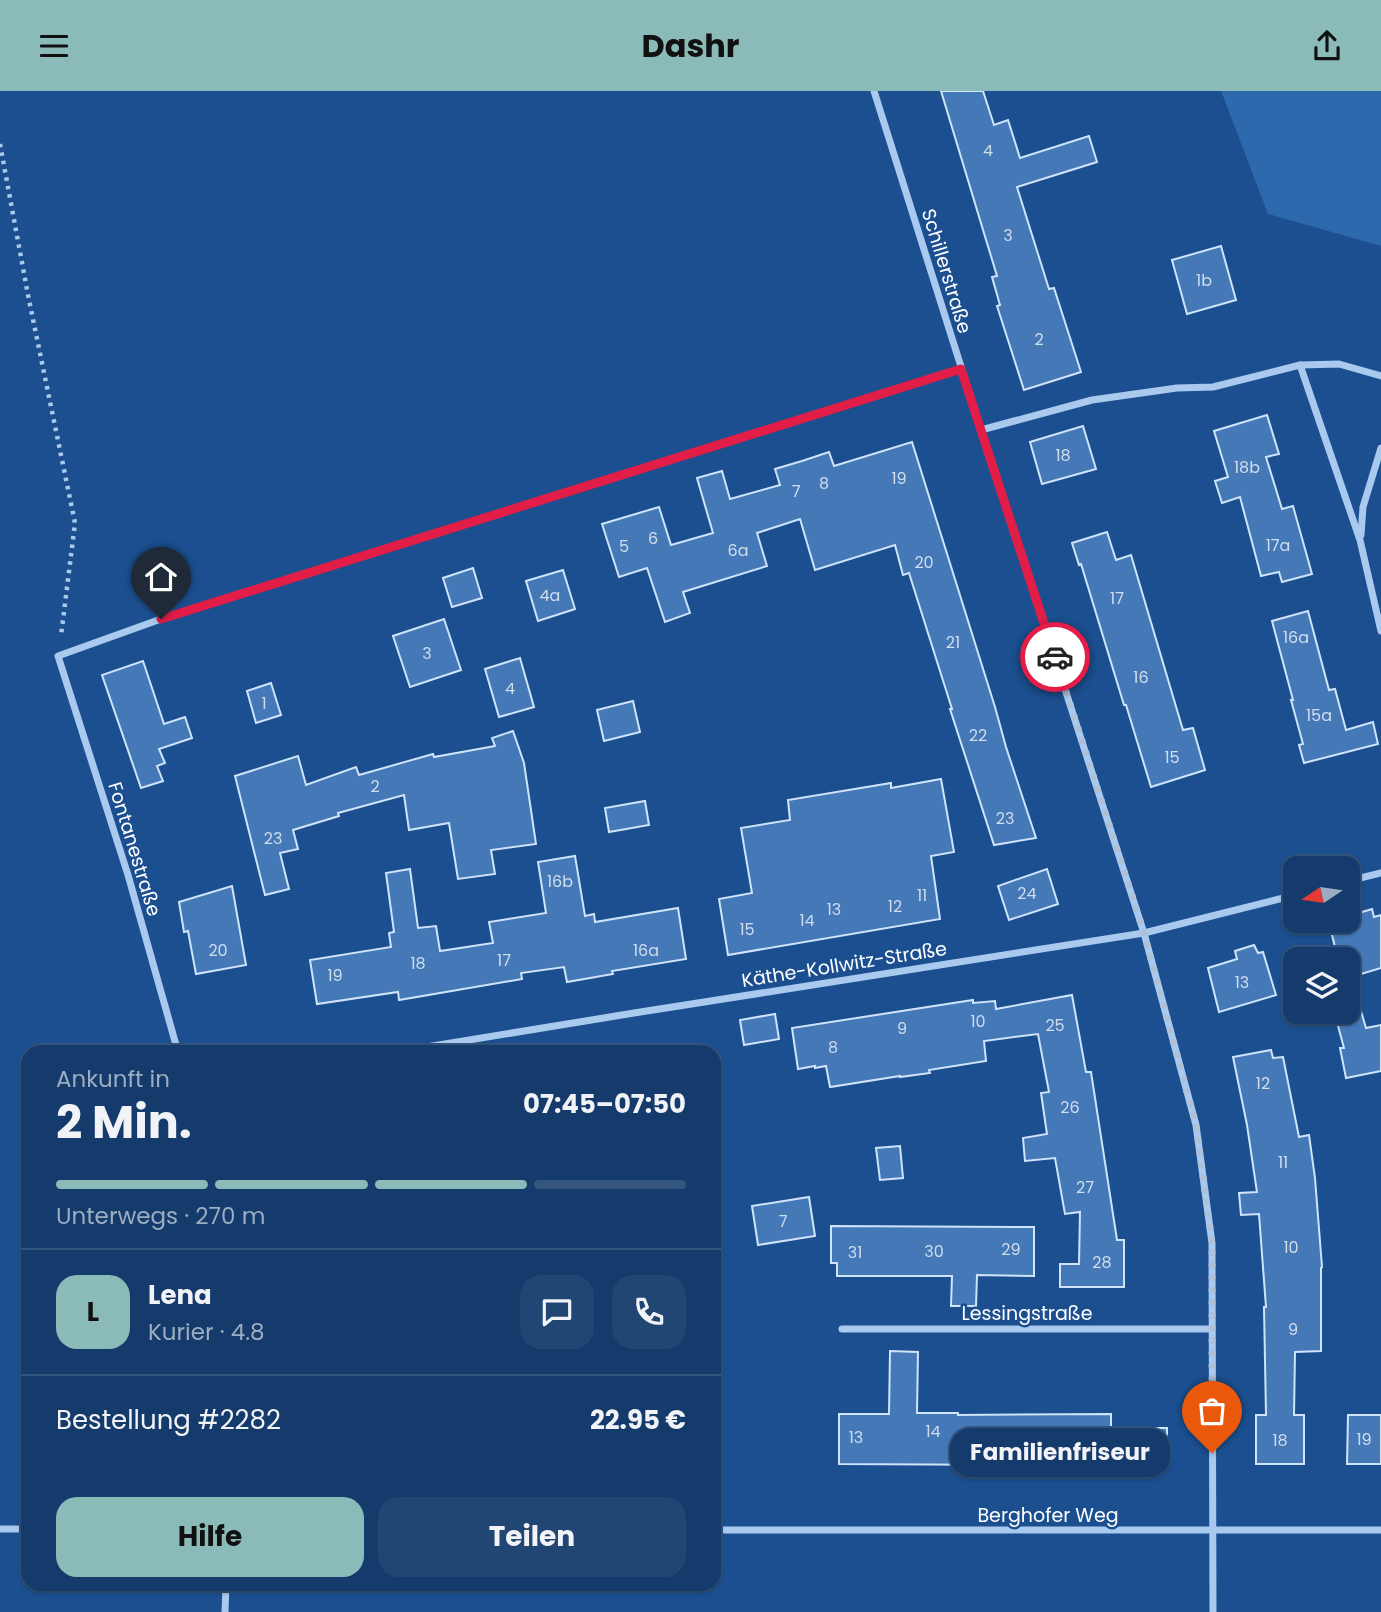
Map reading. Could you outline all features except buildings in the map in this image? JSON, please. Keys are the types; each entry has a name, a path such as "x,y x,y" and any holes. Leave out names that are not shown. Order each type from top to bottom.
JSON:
{"street":[{"name":"Schillerstraße","path":"874,91 981,430"},
{"path":"1213,1612 1212,1243 1196,1125 1144,933 981,430 1092,400 1213,387 1300,365 1339,364 1381,376"},
{"path":"1300,365 1360,540 1381,631"},
{"path":"58,656 161,619 961,369"},
{"path":"1360,540 1363,507 1381,447"},
{"name":"Fontanestraße","path":"58,656 128,875 176,1045"},
{"path":"1360,878 1381,873"},
{"name":"Käthe-Kollwitz-Straße","path":"439,1045 1144,933 1283,898"},
{"name":"Lessingstraße","path":"842,1329 1211,1329"},
{"path":"0,1529 21,1529"},
{"name":"Berghofer Weg","path":"721,1530 1381,1530"},
{"path":"225,1612 226,1591"}],"path":[{"path":"0,144 75,523 58,656"}],"shaded area":[{"path":"1221,91 1381,91 1381,246 1268,214"}],"way so far":[{"path":"1055,657 1144,933 1196,1125 1212,1243 1212,1453"}],"place":[{"name":"Familienfriseur","path":"1212,1453"}],"route":[{"path":"161,619 961,369 1055,657"}]}
